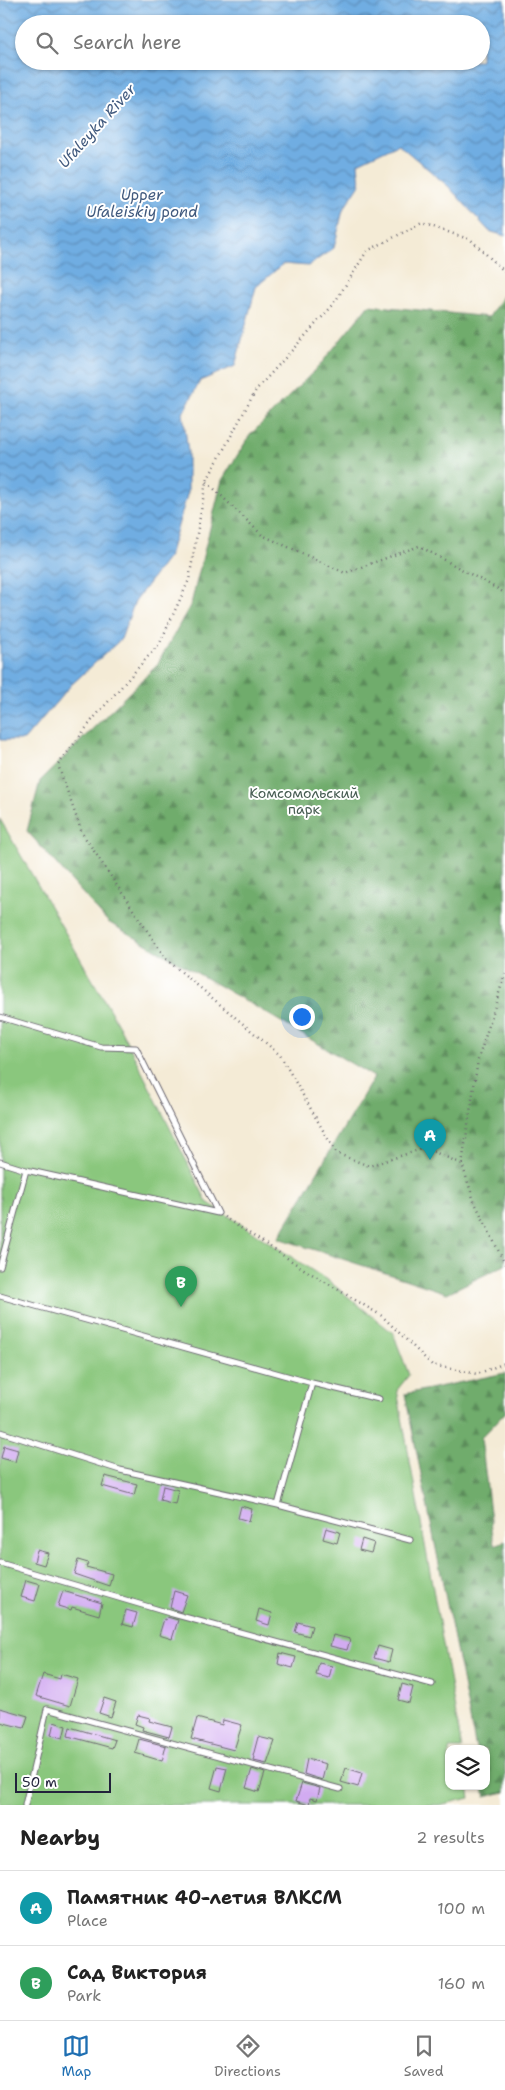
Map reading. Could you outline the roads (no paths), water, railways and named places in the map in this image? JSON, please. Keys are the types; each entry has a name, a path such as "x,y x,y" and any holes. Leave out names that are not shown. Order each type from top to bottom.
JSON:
{"lane":[{"path":"0,1017 101,1047 136,1048 218,1213 26,1170 0,1162"},
{"path":"0,1267 26,1170"},
{"path":"0,1296 117,1327 312,1383 379,1399"},
{"path":"278,1505 312,1383"},
{"path":"0,1432 120,1470 278,1505 410,1540"},
{"path":"0,1563 173,1614 432,1684"},
{"path":"24,1805 47,1708 340,1789"}],"water":[{"name":"Upper Ufaleiskiy pond","path":"0,0 505,0 505,236 489,231 448,186 398,144 358,163 360,184 343,210 334,248 308,266 283,264 256,287 235,366 200,381 183,413 188,452 188,492 169,556 135,601 121,639 71,685 24,740 0,740"}],"place":[{"name":"Памятник 40-летия ВЛКСМ","path":"430,1160"},
{"name":"Сад Виктория","path":"181,1307"}],"water label":[{"name":"Ufaleyka River","path":"97,126"}],"park label":[{"name":"Комсомольский парк","path":"304,802"}]}
